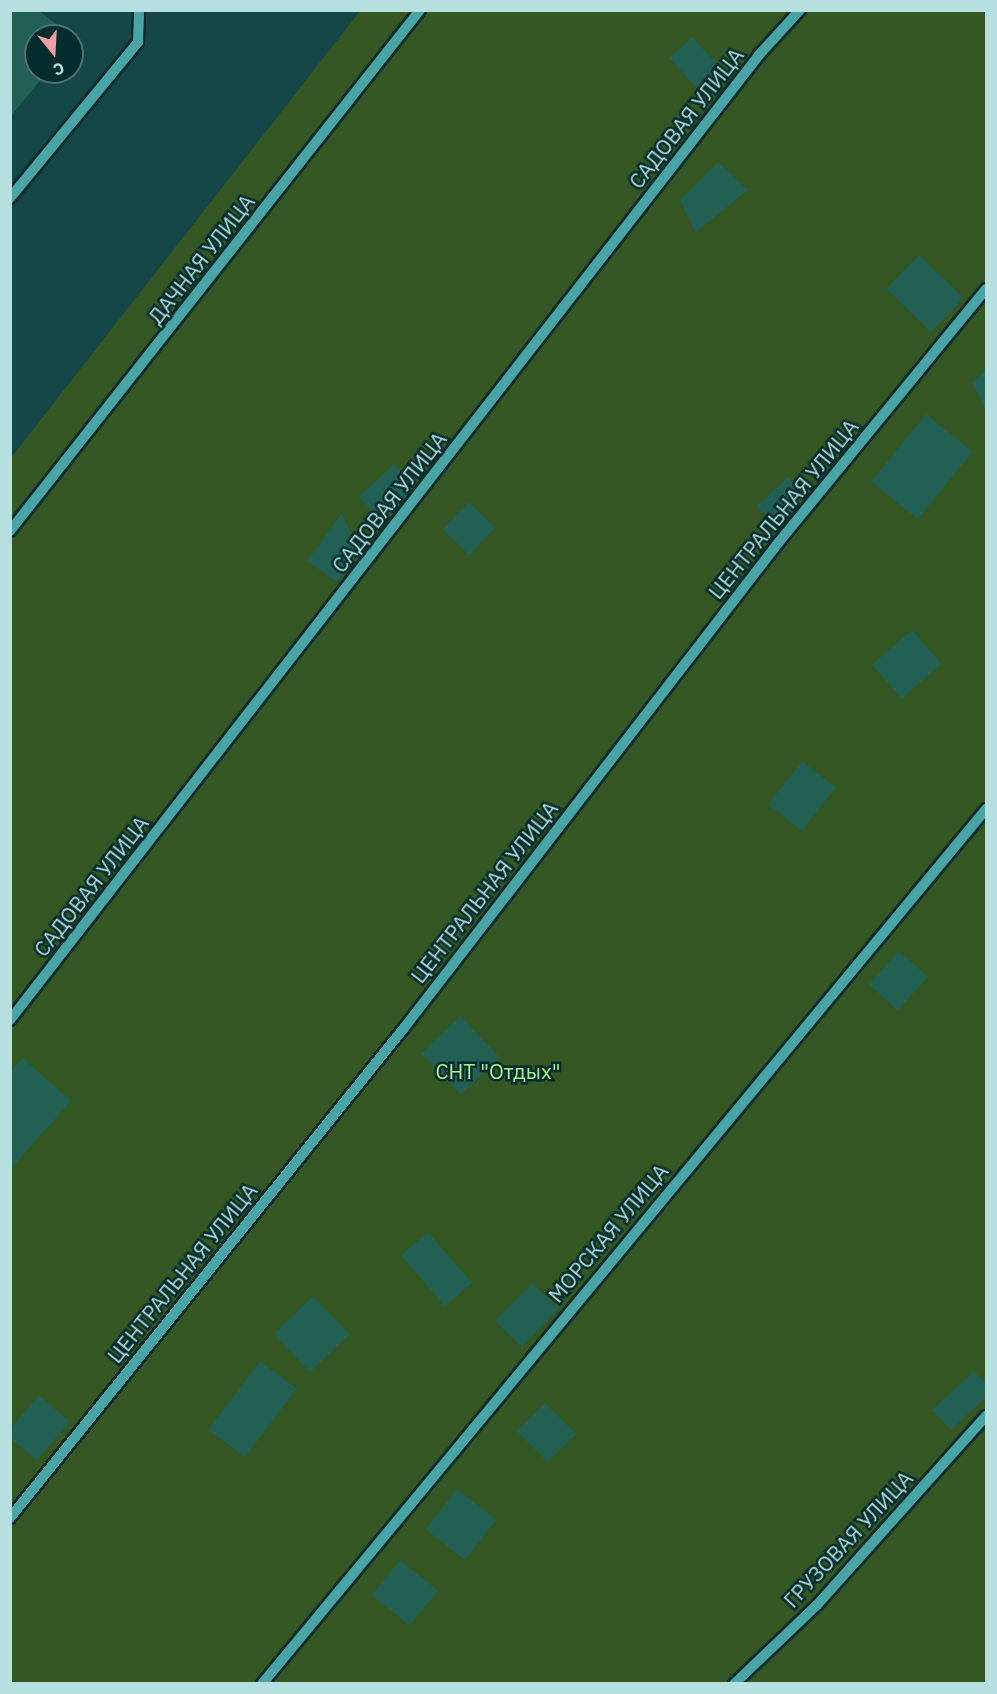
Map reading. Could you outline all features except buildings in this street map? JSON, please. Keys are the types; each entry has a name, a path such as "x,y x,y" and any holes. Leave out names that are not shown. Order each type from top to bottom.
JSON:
{"lane":[{"path":"10,198 138,42 139,10"},
{"name":"ДАЧНАЯ УЛИЦА","path":"10,531 420,10"},
{"name":"САДОВАЯ УЛИЦА","path":"10,1020 759,55 800,10"},
{"name":"ЦЕНТРАЛЬНАЯ УЛИЦА","path":"10,1518 404,1028 779,542 987,289"},
{"name":"МОРСКАЯ УЛИЦА","path":"262,1683 987,809"},
{"name":"ГРУЗОВАЯ УЛИЦА","path":"734,1683 817,1605 987,1416"}],"green space":[{"name":"СНТ \"Отдых\"","path":"360,11 986,11 986,1683 11,1683 10,459"}]}
